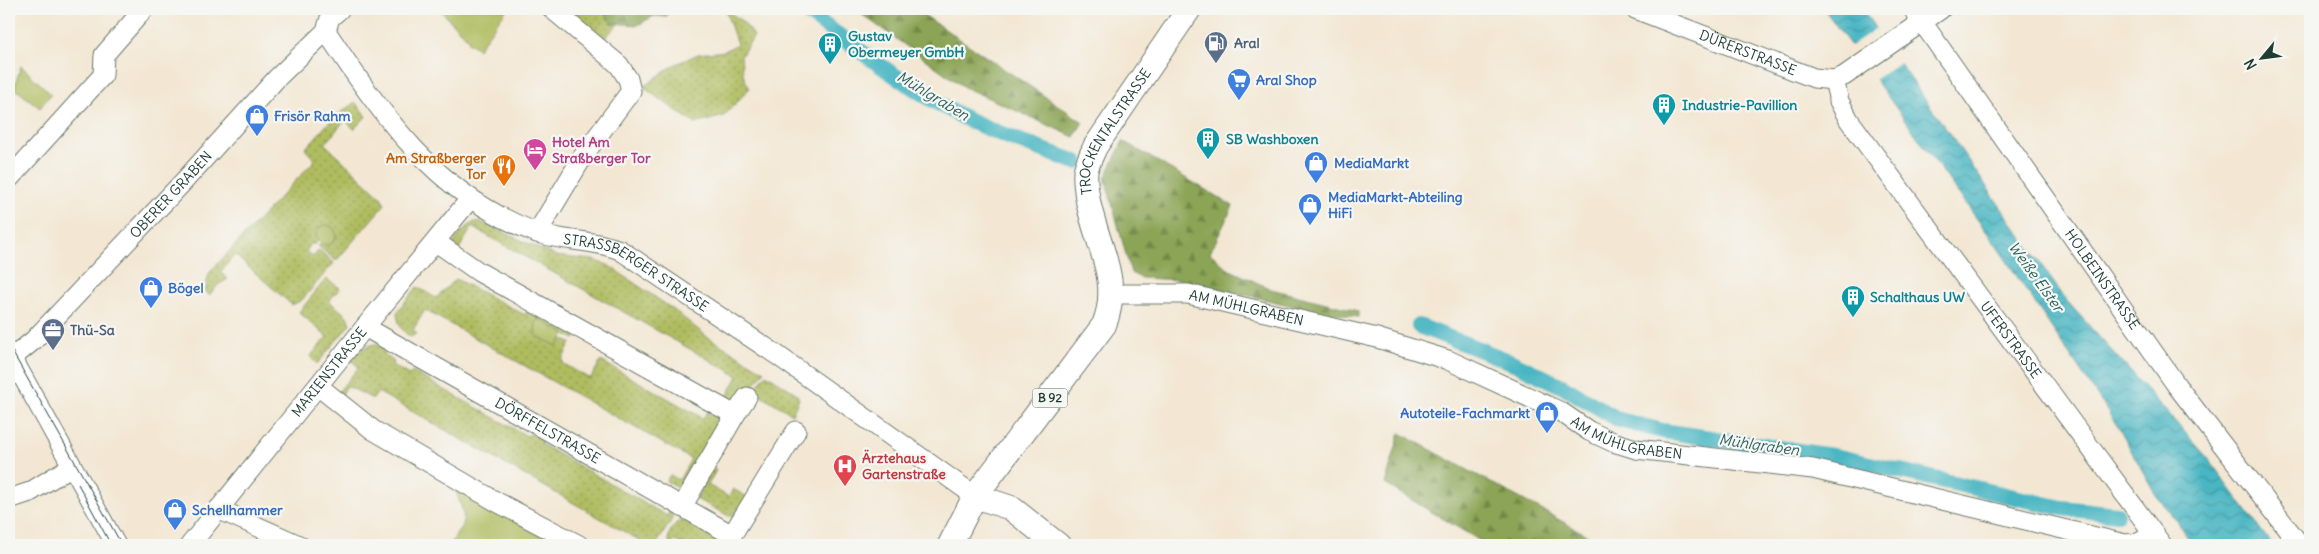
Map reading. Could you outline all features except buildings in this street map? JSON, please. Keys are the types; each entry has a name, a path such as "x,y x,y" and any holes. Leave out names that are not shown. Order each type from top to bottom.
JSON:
{"main road":[{"name":"TROCKENTALSTRASSE","path":"950,545 975,496 1104,326 1110,311 1112,294 1110,273 1090,213 1086,169 1095,147 1189,9"},
{"name":"STRASSBERGER STRASSE","path":"975,496 1001,521 1038,545"},
{"name":"STRASSBERGER STRASSE","path":"975,496 1011,508 1058,545"}],"street":[{"path":"9,180 103,75 104,55 144,9"},
{"path":"538,233 585,153 630,91 628,79 619,65 552,9"},
{"name":"DÜRERSTRASSE","path":"1635,9 1814,78 1839,78"},
{"path":"1839,78 1914,21 1941,9"},
{"name":"STRASSBERGER STRASSE","path":"330,17 393,127 409,145 470,200 487,210 538,233 604,244 620,250 769,350 975,496"},
{"name":"OBERER GRABEN","path":"11,355 34,340 178,188 330,17"},
{"name":"HOLBEINSTRASSE","path":"1914,21 2177,386 2300,545"},
{"name":"UFERSTRASSE","path":"1839,78 1839,101 1849,120 2158,539"},
{"name":"MARIENSTRASSE","path":"190,545 470,200"},
{"path":"436,242 479,272 735,415"},
{"name":"AM MÜHLGRABEN","path":"1112,294 1188,294 1377,338 1448,360 1561,412 1589,431 1613,442 1636,448 1812,468 2125,544 2158,539"},
{"name":"DÖRFFELSTRASSE","path":"365,327 682,507 731,540"},
{"path":"11,355 116,545"},
{"path":"318,386 373,430 497,502 579,545"},
{"path":"682,507 747,397"},
{"path":"731,540 796,431"},
{"path":"9,499 30,492 72,466"},
{"path":"218,509 299,545"}],"green space":[{"path":"442,9 507,9 478,49 468,42 469,40 442,12"},
{"path":"564,9 602,9 611,23 618,24 601,42"},
{"path":"602,9 669,9 666,17 654,16 638,25 611,23"},
{"path":"854,9 915,9 1083,122 1074,137 964,87"},
{"path":"726,12 738,18 754,36 741,56 743,74 749,89 724,116 695,124 643,87 674,65 698,54 725,51 737,44"},
{"path":"21,66 51,94 40,108 14,88"},
{"path":"355,102 366,116 365,118 354,129 345,120 325,144 381,197 385,204 336,261 318,246 331,243 336,235 329,226 321,226 317,237 318,241 314,245 312,243 306,251 313,257 319,250 334,263 302,300 292,305 235,255 220,272 228,279 219,284 209,295 205,291 209,273 315,160 305,149 332,119"},
{"path":"1123,141 1233,206 1210,253 1228,269 1271,289 1358,311 1358,317 1306,309 1181,280 1141,278 1131,273 1105,178"},
{"path":"474,222 481,222 556,256 593,260 608,265 674,310 706,336 764,371 745,394 734,400 728,402 714,396 716,392 726,398 738,376 472,227 459,249 452,245 462,231"},
{"path":"326,225 333,228 336,235 333,242 326,245 319,242 316,235 319,228"},
{"path":"326,279 340,288 329,301 347,316 350,324 317,364 310,357 327,337 299,312"},
{"path":"456,279 525,315 531,304 579,331 575,339 539,319 557,346 563,338 571,343 562,360 564,364 590,379 601,361 703,418 707,412 724,421 684,491 666,481 670,475 679,480 691,459 425,310 413,330 417,333 411,337 402,330 397,312 417,287 436,298"},
{"path":"539,319 565,334 557,346 535,335 536,321"},
{"path":"383,343 389,346 384,354 394,362 392,365 409,375 413,372 527,436 535,432 543,437 541,444 667,516 672,507 672,519 656,545 648,543 643,545 644,543 378,392 373,399 347,386 339,399 338,392 359,367 351,360 365,347"},
{"path":"766,374 796,393 799,399 792,414 759,394 754,402 749,397"},
{"path":"1400,433 1600,542 1599,545 1487,545 1385,484"},
{"path":"711,467 716,470 708,485 729,497 733,489 751,499 736,516 729,516 696,499"},
{"path":"459,485 570,545 450,545 463,520 462,509 456,492"},
{"path":"688,518 709,532 717,545 683,545 675,541 671,545 669,536 672,528 680,521"}],"water":[{"name":"Weiße Elster","path":"1824,9 1862,9 2066,300 2207,457 2272,545 2195,545 2156,495 2118,427 1996,245"}],"pier":[{"path":"1878,27 1901,61 1874,80 1849,47"}],"waterway":[{"name":"Mühlgraben","path":"802,9 901,80 942,106 990,130 1076,162"},
{"name":"Mühlgraben","path":"1419,326 1514,363 1564,387 1619,420 1663,431 1839,457 2062,508 2117,514"}],"tram line":[{"path":"9,346 122,545"},
{"path":"78,484 111,545"}],"place":[{"name":"Aral","path":"1216,64"},
{"name":"Gustav Obermeyer GmbH","path":"830,65"},
{"name":"Aral Shop","path":"1239,101"},
{"name":"Industrie-Pavillion","path":"1664,126"},
{"name":"Frisör Rahm","path":"257,137"},
{"name":"SB Washboxen","path":"1208,160"},
{"name":"Hotel Am Straßberger Tor","path":"535,171"},
{"name":"MediaMarkt","path":"1316,184"},
{"name":"Am Straßberger Tor","path":"504,187"},
{"name":"MediaMarkt-Abteiling HiFi","path":"1310,226"},
{"name":"Bögel","path":"151,309"},
{"name":"Schalthaus UW","path":"1853,318"},
{"name":"Thü-Sa","path":"53,351"},
{"name":"Autoteile-Fachmarkt","path":"1547,434"},
{"name":"Ärztehaus Gartenstraße","path":"845,487"},
{"name":"Schellhammer","path":"175,531"}]}
